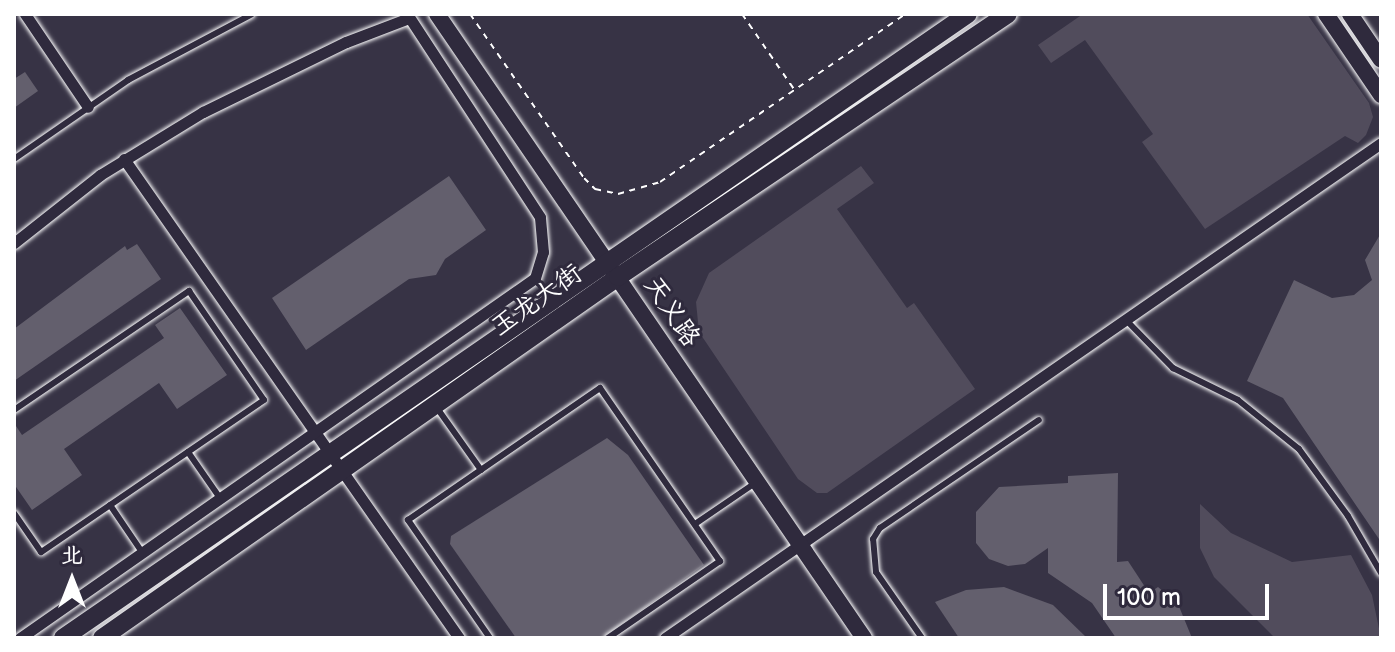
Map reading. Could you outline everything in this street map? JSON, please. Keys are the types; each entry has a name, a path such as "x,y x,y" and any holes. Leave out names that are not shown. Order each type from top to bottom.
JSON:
{"main road":[{"name":"天义路","path":"437,14 864,638"},
{"name":"玉龙大街","path":"102,638 606,260 968,14"},
{"name":"玉龙大街","path":"63,638 336,461 435,404 1008,14"},
{"path":"1326,14 1381,95"},
{"path":"1350,14 1381,60"}],"street":[{"path":"25,14 88,107"},
{"path":"14,243 124,159 257,83 408,16 530,197 540,217 543,252 535,278 523,291 20,638"},
{"path":"665,638 1381,143"},
{"path":"124,159 459,638"}],"lane":[{"path":"14,159 88,107 252,14"},
{"path":"14,410 189,291 264,400 41,552 14,513"},
{"path":"1125,319 1173,368 1238,400 1299,449 1348,516 1381,573"},
{"path":"490,638 408,520 600,388 720,561 608,638"},
{"path":"435,404 481,470"},
{"path":"922,638 876,572 873,539 880,528 1039,420"},
{"path":"188,452 221,499"},
{"path":"695,524 757,482"},
{"path":"110,505 143,553"}],"path":[{"path":"470,14 584,178 607,192 639,191 660,182 905,14"},
{"path":"742,14 794,90"}],"shaded area":[{"path":"1083,14 1307,14 1369,103 1373,117 1366,135 1358,143 1345,136 1205,229 1142,142 1153,134 1085,40 1051,63 1038,45"},
{"path":"861,166 874,183 837,209 907,308 914,303 975,389 827,493 817,493 798,479 699,332 696,302 709,273"},
{"path":"1200,504 1231,533 1292,562 1351,555 1372,595 1381,638 1275,638 1214,577 1200,548"}],"building":[{"path":"25,72 38,91 14,108 14,79"},
{"path":"449,176 486,230 445,259 436,275 409,279 306,350 272,298"},
{"path":"1381,233 1381,542 1283,398 1247,381 1294,280 1332,298 1354,295 1372,280 1365,260"},
{"path":"137,244 161,279 14,381 14,329 125,246 127,250"},
{"path":"180,308 227,375 177,409 159,383 64,449 82,475 32,510 14,484 14,423 22,435 164,338 155,325"},
{"path":"607,438 628,455 704,565 602,638 516,638 450,544 451,536"},
{"path":"1118,473 1117,562 1128,561 1149,593 1158,587 1178,604 1192,638 1116,638 1092,603 1048,573 1048,548 1025,564 1008,566 989,559 976,543 976,512 999,487 1068,483 1068,476"},
{"path":"1004,587 1053,605 1087,638 959,638 935,602 966,590"}]}
